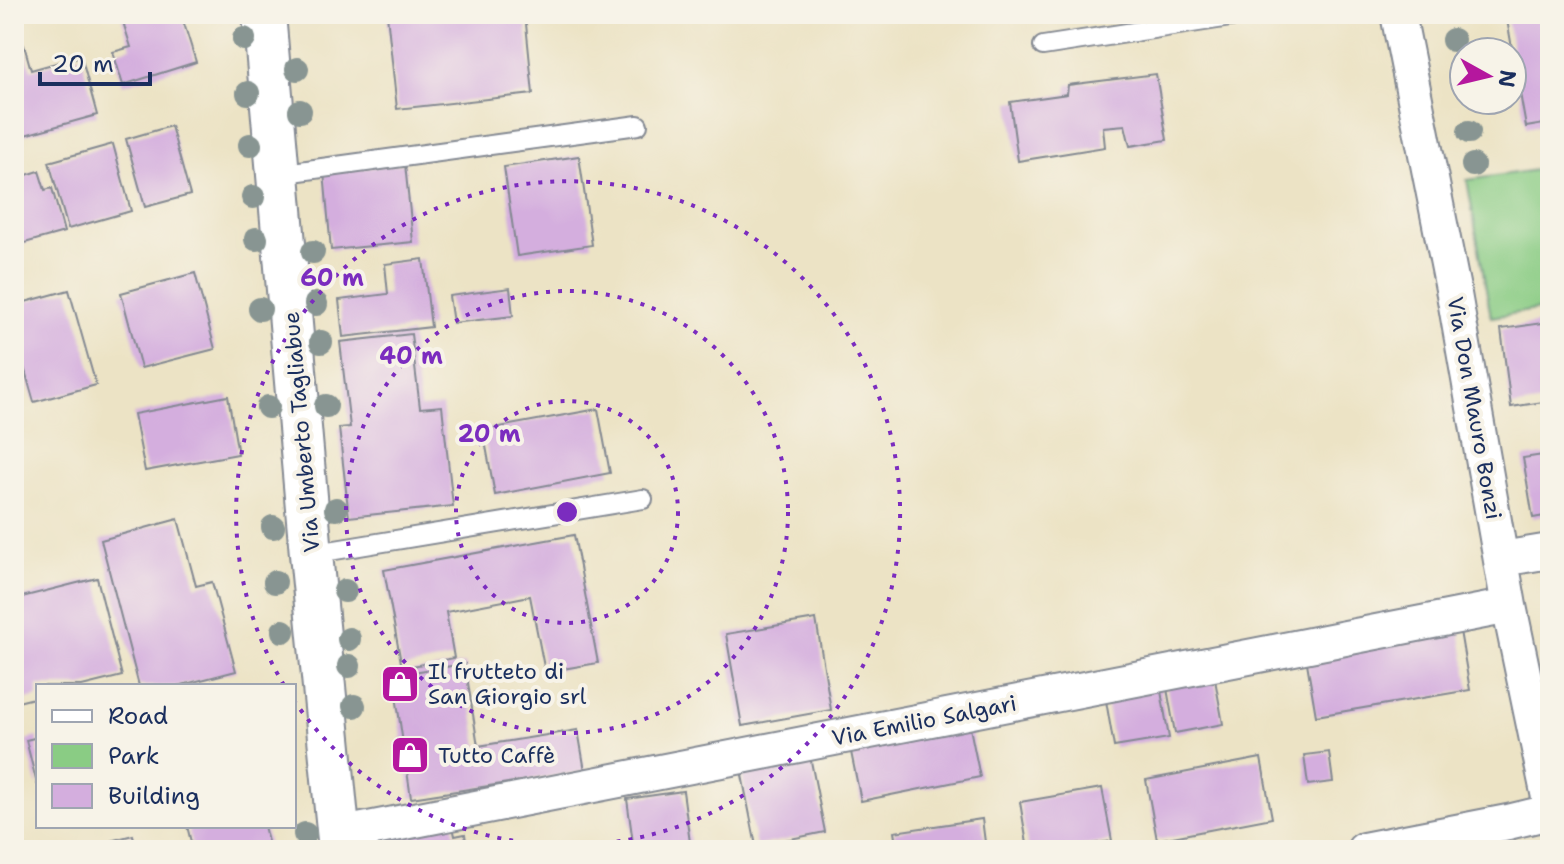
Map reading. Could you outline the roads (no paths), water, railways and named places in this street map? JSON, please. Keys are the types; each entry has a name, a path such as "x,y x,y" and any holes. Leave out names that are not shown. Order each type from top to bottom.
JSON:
{"street":[{"name":"Via Umberto Tagliabue","path":"264,14 339,842"},
{"name":"Via Don Mauro Bonzi","path":"1398,14 1454,294 1509,606 1550,802"},
{"path":"1502,559 1550,551"},
{"name":"Via Emilio Salgari","path":"339,842 1509,606"},
{"path":"1364,850 1550,812"}],"lane":[{"path":"1043,46 1250,14"},
{"path":"278,174 638,125"},
{"path":"311,554 643,499"}],"place":[{"name":"Il frutteto di San Giorgio srl","path":"400,684"},
{"name":"Tutto Caffè","path":"410,755"}]}
